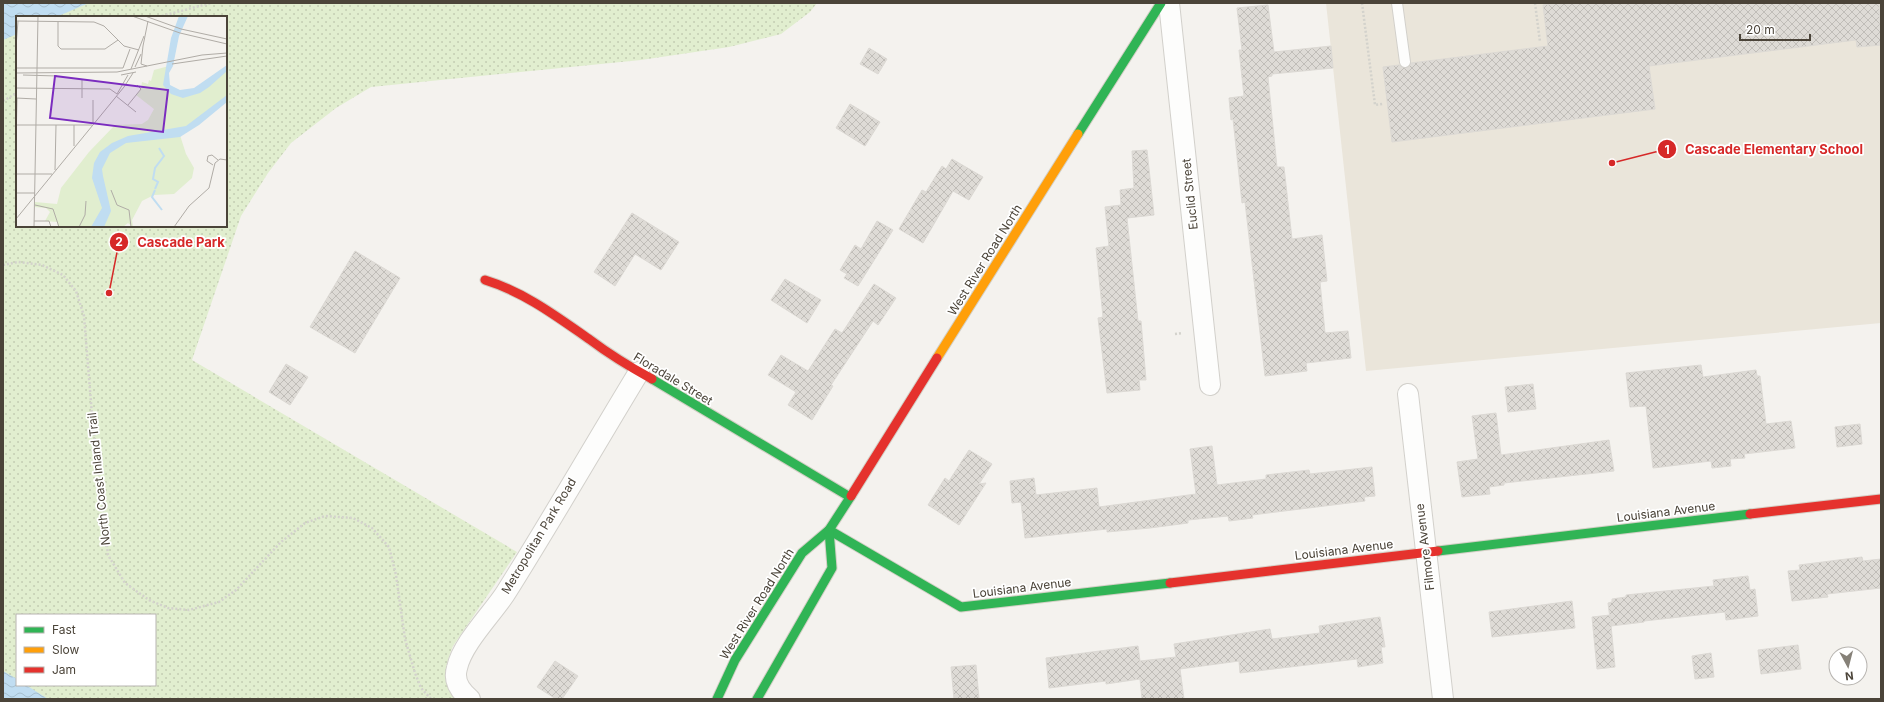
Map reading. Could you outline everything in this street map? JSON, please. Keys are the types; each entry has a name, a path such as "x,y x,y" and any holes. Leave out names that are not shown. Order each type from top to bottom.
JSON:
{"street":[{"name":"West River Road North","path":"716,699 735,660 802,553 829,530 850,498 1161,3"},
{"name":"Euclid Street","path":"1169,3 1210,385"},
{"name":"Floradale Street","path":"485,280 514,290 542,306 606,352 850,498"},
{"name":"Metropolitan Park Road","path":"470,699 464,694 456,682 456,674 460,659 503,596 639,372"},
{"name":"Filmore Avenue","path":"1408,394 1443,699"},
{"name":"Louisiana Avenue","path":"829,530 961,607 1881,499"},
{"path":"757,699 832,568 829,530"}],"lane":[{"path":"1397,3 1405,62"}],"path":[{"path":"162,16 211,3"},
{"path":"1362,3 1375,105 1383,104"},
{"path":"1535,3 1540,42"},
{"path":"3,101 16,94"},
{"name":"North Coast Inland Trail","path":"3,265 18,262 42,265 63,275 76,291 84,316 92,415 108,555 125,583 149,600 168,608 189,610 219,602 236,590 281,542 305,523 325,516 353,518 372,528 389,547 396,575 405,639 421,688 431,699"}],"shaded area":[{"path":"1326,3 1881,3 1881,323 1366,371"}],"green space":[{"path":"3,3 817,3 810,12 781,34 729,47 641,60 371,87 336,108 291,143 268,173 241,216 192,360 517,552 453,646 447,662 446,673 449,684 457,699 3,699"}],"water":[{"path":"3,3 89,3 58,16 16,16 16,34 3,40"},
{"path":"3,671 16,678 16,686 28,686 48,699 3,699"}],"building":[{"path":"1557,3 1879,3 1881,45 1857,47 1856,40 1649,66 1655,109 1392,142 1383,67 1399,65 1405,68 1411,63 1548,46 1543,5"},
{"path":"1268,5 1274,52 1331,46 1333,68 1272,74 1272,76 1268,77 1277,167 1284,167 1292,239 1322,235 1327,281 1320,282 1325,333 1348,331 1351,358 1306,363 1307,371 1265,376 1245,202 1242,203 1233,119 1231,120 1229,98 1244,96 1239,50 1242,50 1237,8"},
{"path":"869,48 887,59 878,74 860,64"},
{"path":"850,104 880,122 865,146 836,128"},
{"path":"1147,150 1154,215 1127,218 1138,321 1141,321 1146,380 1139,380 1140,390 1107,393 1098,318 1103,317 1096,248 1109,246 1105,207 1121,205 1120,190 1134,188 1132,151"},
{"path":"952,159 983,177 969,200 953,191 923,243 899,229 922,190 926,192 942,166 946,169"},
{"path":"632,213 679,242 661,270 635,254 615,286 594,272"},
{"path":"877,221 893,230 858,286 844,278 847,274 840,270 855,245 861,249"},
{"path":"355,251 400,278 355,353 310,327"},
{"path":"785,279 821,300 807,323 771,300"},
{"path":"874,284 896,298 878,325 873,321 831,385 833,386 812,420 788,405 796,392 768,375 781,355 808,371 835,329 842,333"},
{"path":"286,364 308,377 290,405 269,392"},
{"path":"1701,365 1703,377 1756,370 1757,376 1760,376 1766,424 1791,421 1795,448 1744,454 1745,458 1730,459 1731,466 1712,468 1711,461 1653,468 1646,406 1630,407 1626,373"},
{"path":"1533,384 1536,409 1508,412 1505,387"},
{"path":"1496,413 1501,455 1609,440 1614,471 1504,483 1504,485 1489,487 1490,494 1462,497 1457,462 1478,459 1472,416"},
{"path":"1860,424 1862,444 1837,447 1835,427"},
{"path":"1212,446 1217,485 1266,479 1266,475 1309,470 1310,474 1372,467 1375,496 1364,497 1365,501 1252,515 1253,518 1229,521 1228,516 1188,520 1188,523 1150,528 1107,532 1107,529 1025,538 1021,502 1012,503 1010,481 1034,478 1036,495 1097,488 1099,507 1196,494 1190,449"},
{"path":"969,450 992,464 979,484 986,483 959,525 928,505 945,478 949,481"},
{"path":"1862,557 1863,561 1881,559 1881,588 1827,594 1828,597 1792,601 1788,571 1800,570 1799,565"},
{"path":"1748,576 1750,590 1755,589 1758,616 1726,620 1725,612 1611,626 1608,603 1612,602 1612,599 1626,597 1626,595 1714,586 1713,580"},
{"path":"1572,601 1575,628 1492,637 1489,612"},
{"path":"1610,615 1615,667 1597,669 1592,617"},
{"path":"1380,617 1385,647 1381,647 1383,663 1358,667 1357,659 1240,673 1239,661 1180,669 1184,699 1142,699 1140,679 1106,684 1106,681 1049,688 1046,658 1138,646 1140,661 1176,657 1174,644 1270,629 1272,639 1320,633 1319,626"},
{"path":"1798,645 1801,669 1761,674 1758,650"},
{"path":"1711,653 1714,677 1695,679 1692,656"},
{"path":"555,661 578,676 562,699 556,699 537,687"},
{"path":"976,665 979,699 954,699 951,667"}],"traffic: fast":[{"path":"1078,134 1161,3"},
{"path":"652,379 850,497"},
{"path":"717,699 735,660 802,553 829,530 851,496"},
{"path":"1438,551 1750,514"},
{"path":"829,530 961,607 1170,583"},
{"path":"757,699 832,568 829,530"}],"traffic: slow":[{"path":"937,358 1078,134"}],"traffic: jam":[{"path":"485,280 513,291 539,305 612,355 652,379"},
{"path":"851,496 937,358"},
{"path":"1750,514 1881,499"},
{"path":"1170,583 1438,551"}],"place":[{"name":"Cascade Elementary School","path":"1612,163"},
{"name":"Cascade Park","path":"109,293"}]}
